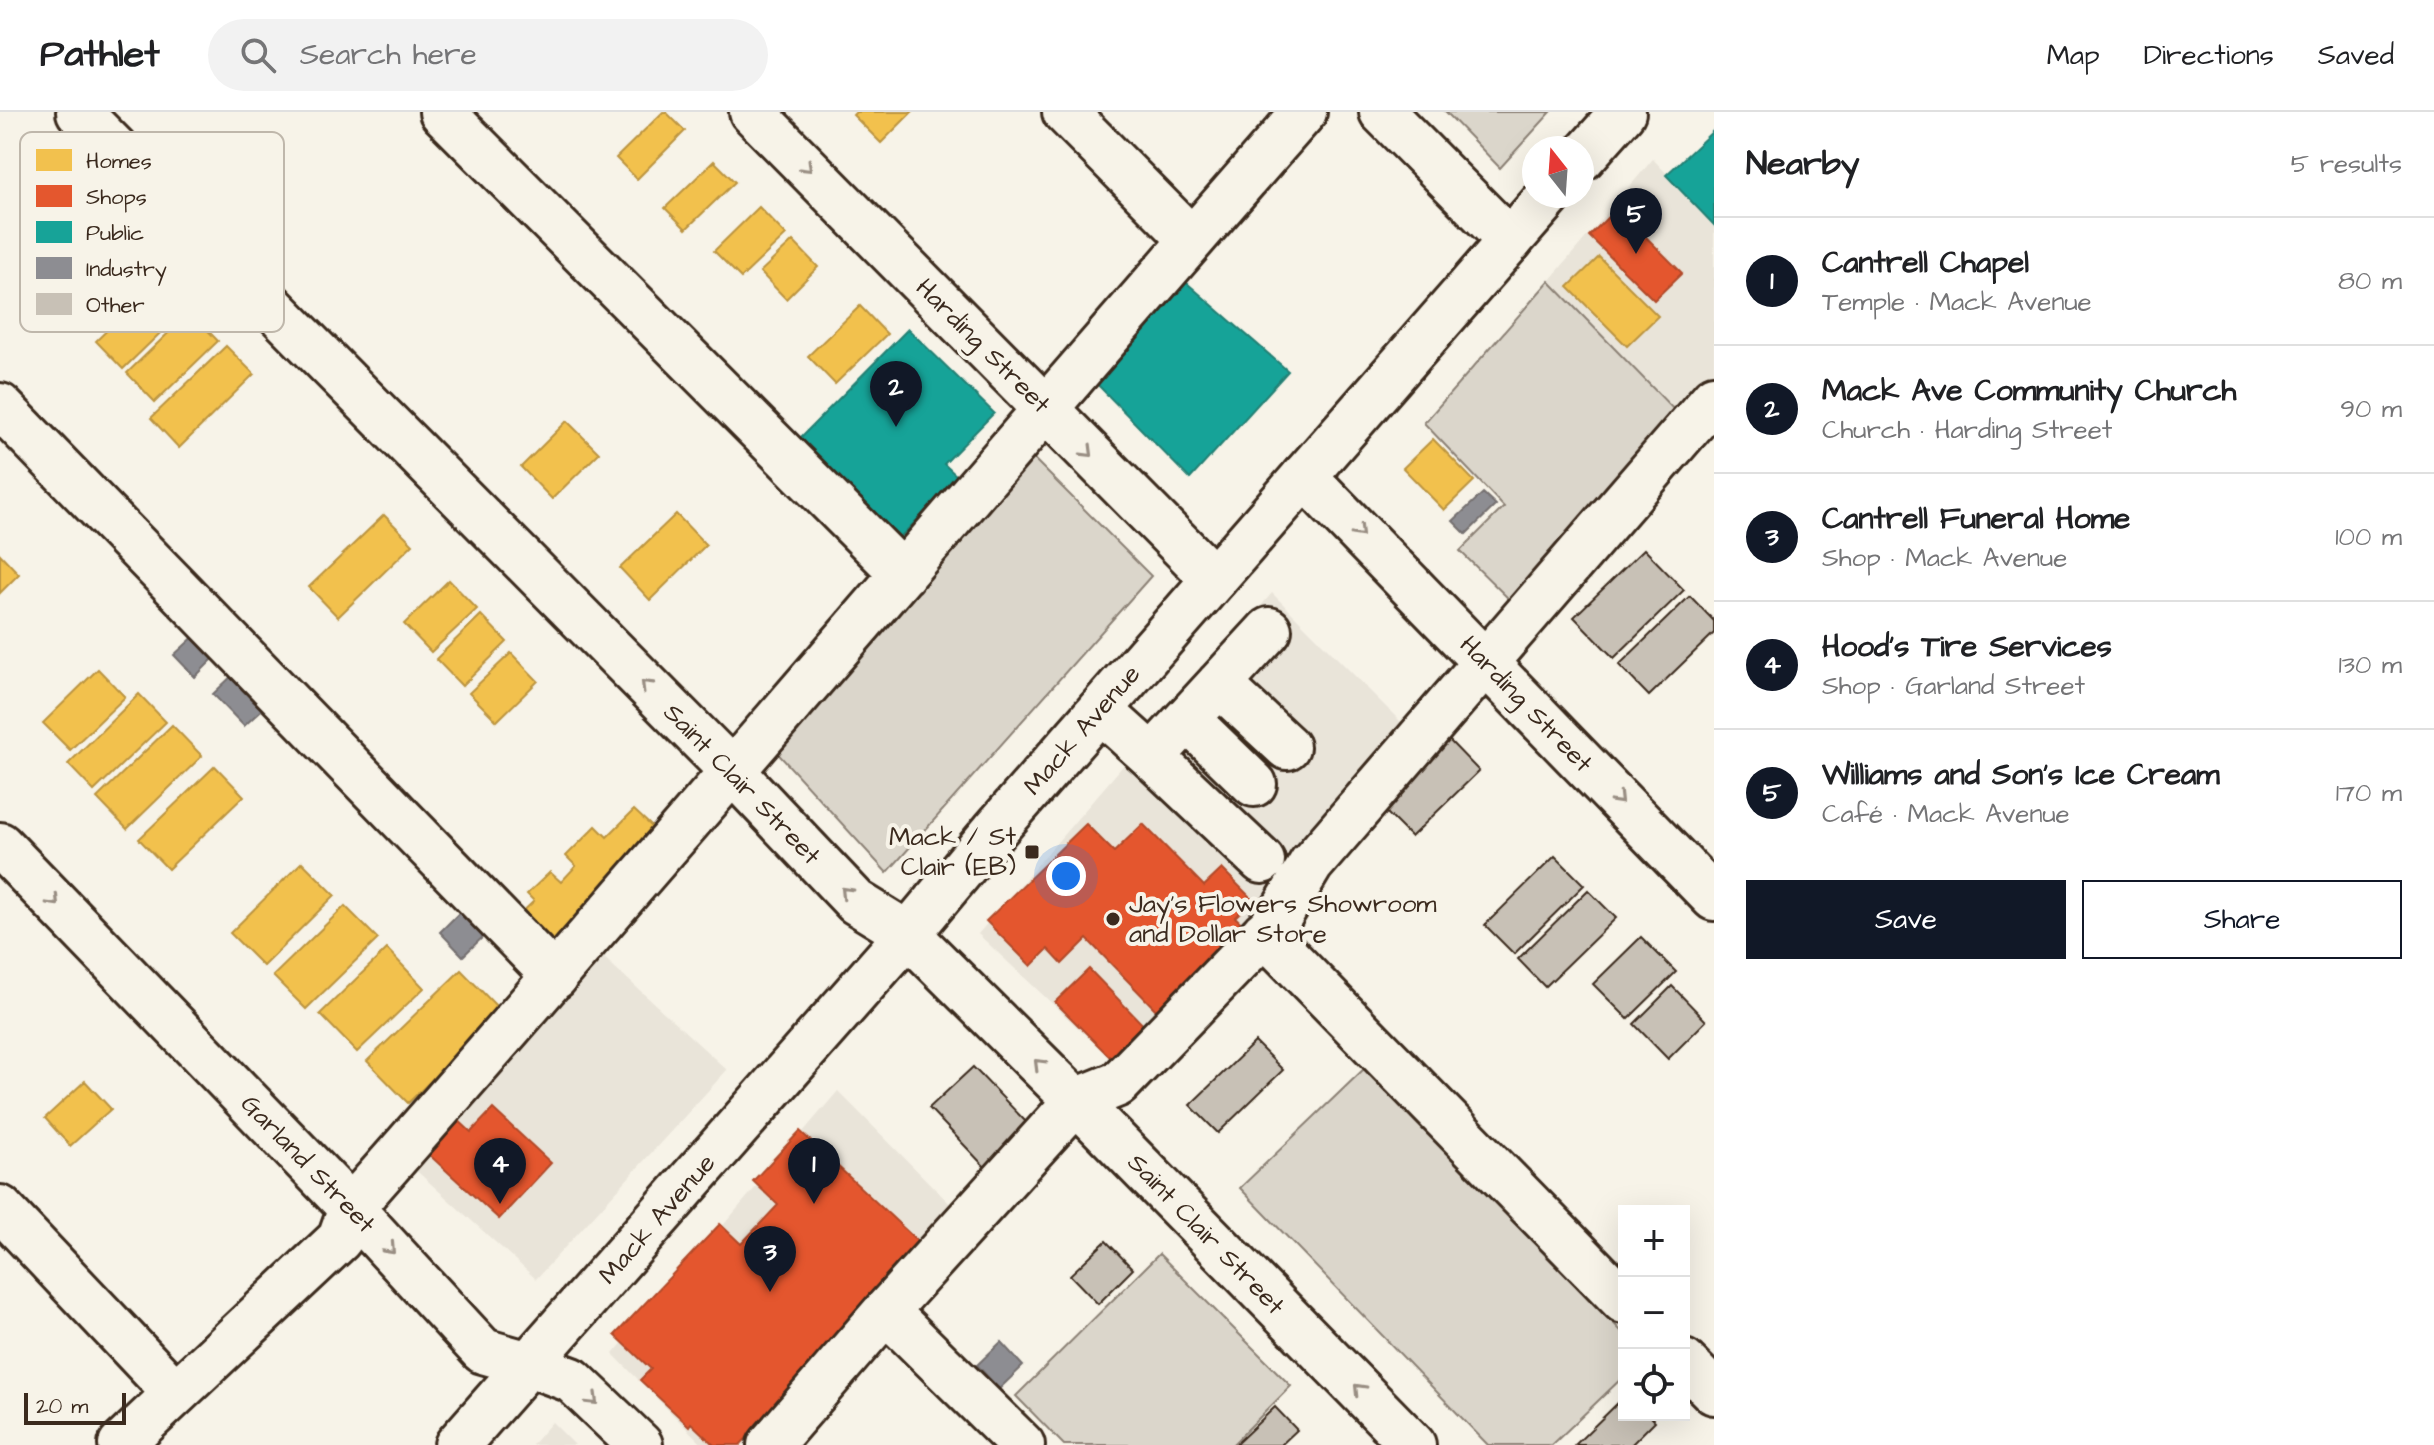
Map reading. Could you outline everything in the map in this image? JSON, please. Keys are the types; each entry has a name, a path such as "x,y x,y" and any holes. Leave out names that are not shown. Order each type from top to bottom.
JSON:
{"street":[{"name":"Saint Clair Street","path":"79,112 99,132"},
{"path":"442,112 903,574"},
{"name":"Harding Street","path":"752,112 1214,579"},
{"path":"1065,112 1192,240"},
{"path":"121,1445 340,1239 351,1208 1304,112"},
{"path":"1382,112 1510,241"},
{"path":"1594,145 1623,112"},
{"name":"Mack Avenue","path":"457,1445 908,934 1539,208"},
{"name":"Saint Clair Street","path":"284,319 733,772 856,902 908,934 1413,1445"},
{"path":"0,406 555,977"},
{"path":"770,1445 1076,1101 1118,1084 1278,919 1311,864 1486,663 1707,422"},
{"name":"Harding Street","path":"1304,476 1714,898"},
{"path":"1152,757 1269,630"},
{"path":"1219,684 1287,747"},
{"path":"1100,710 1262,861"},
{"path":"1187,719 1254,784"},
{"name":"Garland Street","path":"0,845 351,1208 483,1351 572,1380 640,1445"},
{"path":"1264,933 1618,1295"},
{"path":"0,1208 175,1393"},
{"path":"886,1311 1022,1445"},
{"path":"1690,1368 1714,1392"}],"shaded area":[{"path":"1446,112 1551,112 1529,136 1522,136 1522,144 1500,168"},
{"path":"1653,159 1714,225 1714,378 1681,417 1549,281"},
{"path":"1549,281 1681,417 1516,606 1460,551 1504,507 1424,423"},
{"path":"1026,451 1151,576 887,873 771,746"},
{"path":"1272,593 1409,730 1123,1070 978,934"},
{"path":"600,954 727,1070 536,1279 409,1164"},
{"path":"1366,1067 1618,1328 1618,1382 1552,1445 1488,1445 1240,1188"},
{"path":"838,1091 959,1213 749,1445 703,1445 613,1354"},
{"path":"1159,1254 1291,1386 1232,1445 1064,1445 1016,1396"},
{"path":"552,1422 575,1445 532,1445"}],"building: Homes":[{"path":"663,112 685,131 637,179 616,158"},
{"path":"856,112 912,112 881,143 853,115"},
{"path":"714,161 735,182 686,229 665,208"},
{"path":"759,207 786,235 741,278 714,251"},
{"path":"793,241 818,267 786,299 760,272"},
{"path":"1599,257 1658,316 1627,346 1568,287"},
{"path":"860,306 887,334 835,384 808,356"},
{"path":"105,332 161,332 123,369 96,341"},
{"path":"169,332 209,332 218,341 155,402 127,373"},
{"path":"226,346 254,374 179,448 151,418"},
{"path":"567,421 599,453 552,499 521,467"},
{"path":"1433,439 1474,481 1444,510 1403,468"},
{"path":"676,514 706,545 650,600 620,568"},
{"path":"384,515 413,544 338,617 309,587"},
{"path":"0,554 19,574 0,593"},
{"path":"449,580 477,609 431,652 404,624"},
{"path":"481,615 507,642 462,686 436,659"},
{"path":"511,653 538,681 497,721 469,693"},
{"path":"98,669 125,697 70,750 43,723"},
{"path":"139,694 166,722 94,791 68,764"},
{"path":"172,725 202,756 127,829 97,798"},
{"path":"215,766 244,796 168,869 139,839"},
{"path":"634,810 663,837 551,952 516,918 534,901 527,894 550,872 561,882 576,866 566,856 596,826 607,837"},
{"path":"302,862 335,895 263,966 230,933"},
{"path":"345,906 378,939 306,1009 273,976"},
{"path":"387,949 424,988 357,1052 320,1014"},
{"path":"461,970 502,1012 408,1103 367,1061"},
{"path":"85,1081 111,1109 70,1146 45,1118"}],"building: Shops":[{"path":"1617,208 1682,273 1654,300 1589,236"},
{"name":"Jay's Flowers Showroom and Dollar Store","path":"1086,824 1114,852 1143,824 1204,886 1222,869 1253,900 1235,917 1248,929 1161,1015 1087,939 1062,964 1048,949 1031,966 986,921"},
{"path":"1089,969 1150,1032 1117,1064 1055,1002"},
{"path":"493,1109 551,1163 499,1219 425,1151 456,1118 471,1132"},
{"path":"800,1131 926,1249 740,1445 714,1445 640,1380 651,1369 615,1335 720,1224 741,1244 778,1205 753,1181"}],"building: Public":[{"path":"1714,130 1714,225 1666,175"},
{"path":"1180,277 1288,371 1190,479 1090,377"},
{"path":"908,329 994,413 944,464 959,478 898,539 798,440"}],"building: Industry":[{"path":"1483,493 1496,505 1466,534 1453,521"},
{"path":"198,633 218,654 195,677 174,655"},
{"path":"237,671 269,703 244,726 213,694"},
{"path":"464,908 488,932 463,956 440,932"},
{"path":"1001,1342 1023,1366 999,1389 977,1365"}],"building: Other":[{"path":"1644,549 1684,590 1614,658 1574,617"},
{"path":"1690,596 1714,621 1714,633 1649,696 1619,665"},
{"path":"1447,738 1479,771 1411,837 1379,805"},
{"path":"1555,856 1584,885 1514,954 1485,925"},
{"path":"1588,890 1616,918 1545,987 1518,959"},
{"path":"1641,937 1676,972 1628,1019 1593,984"},
{"path":"1672,986 1706,1021 1668,1059 1634,1024"},
{"path":"1255,1042 1283,1070 1218,1133 1190,1105"},
{"path":"973,1067 1029,1125 985,1167 929,1108"},
{"path":"1106,1241 1133,1269 1098,1304 1070,1275"},
{"path":"1618,1403 1618,1421 1655,1421 1631,1445 1575,1445"},
{"path":"1275,1407 1297,1430 1281,1445 1235,1445"}],"place":[{"name":"Williams and Son's Ice Cream","path":"1636,254"},
{"name":"Mack Ave Community Church","path":"896,427"},
{"name":"Mack / St Clair (EB)","path":"1032,852"},
{"name":"Jay's Flowers Showroom and Dollar Store","path":"1113,919"},
{"name":"Hood's Tire Services","path":"500,1204"},
{"name":"Cantrell Chapel","path":"814,1204"},
{"name":"Cantrell Funeral Home","path":"770,1292"}]}
